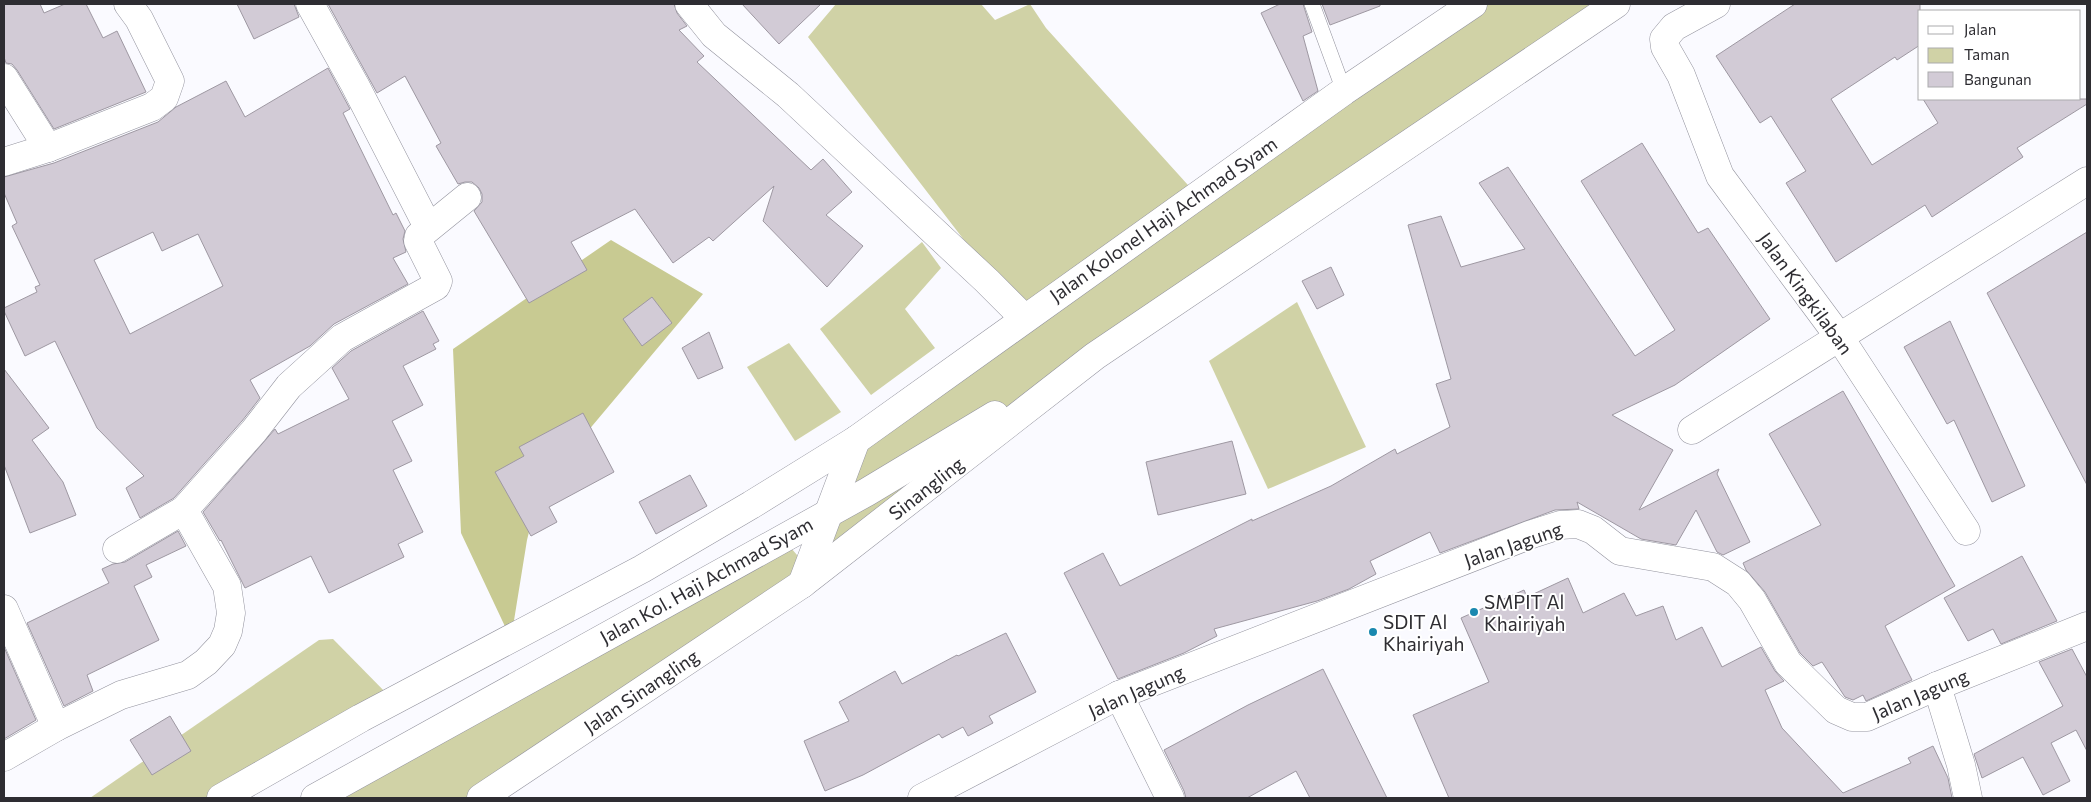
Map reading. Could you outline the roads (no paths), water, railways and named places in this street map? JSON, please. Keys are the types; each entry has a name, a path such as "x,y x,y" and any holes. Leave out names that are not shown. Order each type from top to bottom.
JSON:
{"street":[{"path":"4,162 48,148 152,107 164,98 170,81 139,19 128,4"},
{"path":"310,4 428,227"},
{"path":"689,4 714,35 788,95 1024,318"},
{"name":"Jalan Kolonel Haji Achmad Syam","path":"856,440 960,367 1024,318 1344,91 1473,4"},
{"path":"1094,356 1616,4"},
{"name":"Jalan Kingkilaban","path":"1716,4 1674,27 1664,39 1665,47 1681,75 1720,176 1840,338 1966,530"},
{"path":"4,78 48,148"},
{"path":"1692,430 2087,181"},
{"path":"117,549 184,510 254,431 289,386 342,338 436,286 438,281 418,241 419,236 467,197"},
{"name":"Jalan Kol. Haji Achmad Syam","path":"315,798 829,512 1094,356"},
{"name":"Sinangling","path":"802,584 1094,356"},
{"path":"802,584 856,440"},
{"path":"221,798 361,718 642,569 856,440"},
{"path":"4,757 56,727 121,695 188,675 206,662 222,645 228,632 231,613 228,586 184,510"},
{"name":"Jalan Jagung","path":"922,798 1119,695 1532,534 1560,525 1578,524 1594,530 1620,551 1713,567 1738,583 1752,600 1788,663 1836,710 1852,717 1867,717 1936,686 2087,626"},
{"path":"774,543 785,544 796,552 803,570 802,584"},
{"name":"Jalan Sinangling","path":"480,798 802,584"},
{"path":"4,609 56,727"},
{"path":"1936,686 1962,765 1968,798"},
{"path":"1119,695 1170,798"}],"lane":[{"path":"1312,4 1344,91"}],"place":[{"name":"SMPIT Al Khairiyah","path":"1474,612"},
{"name":"SDIT Al Khairiyah","path":"1373,632"}]}
